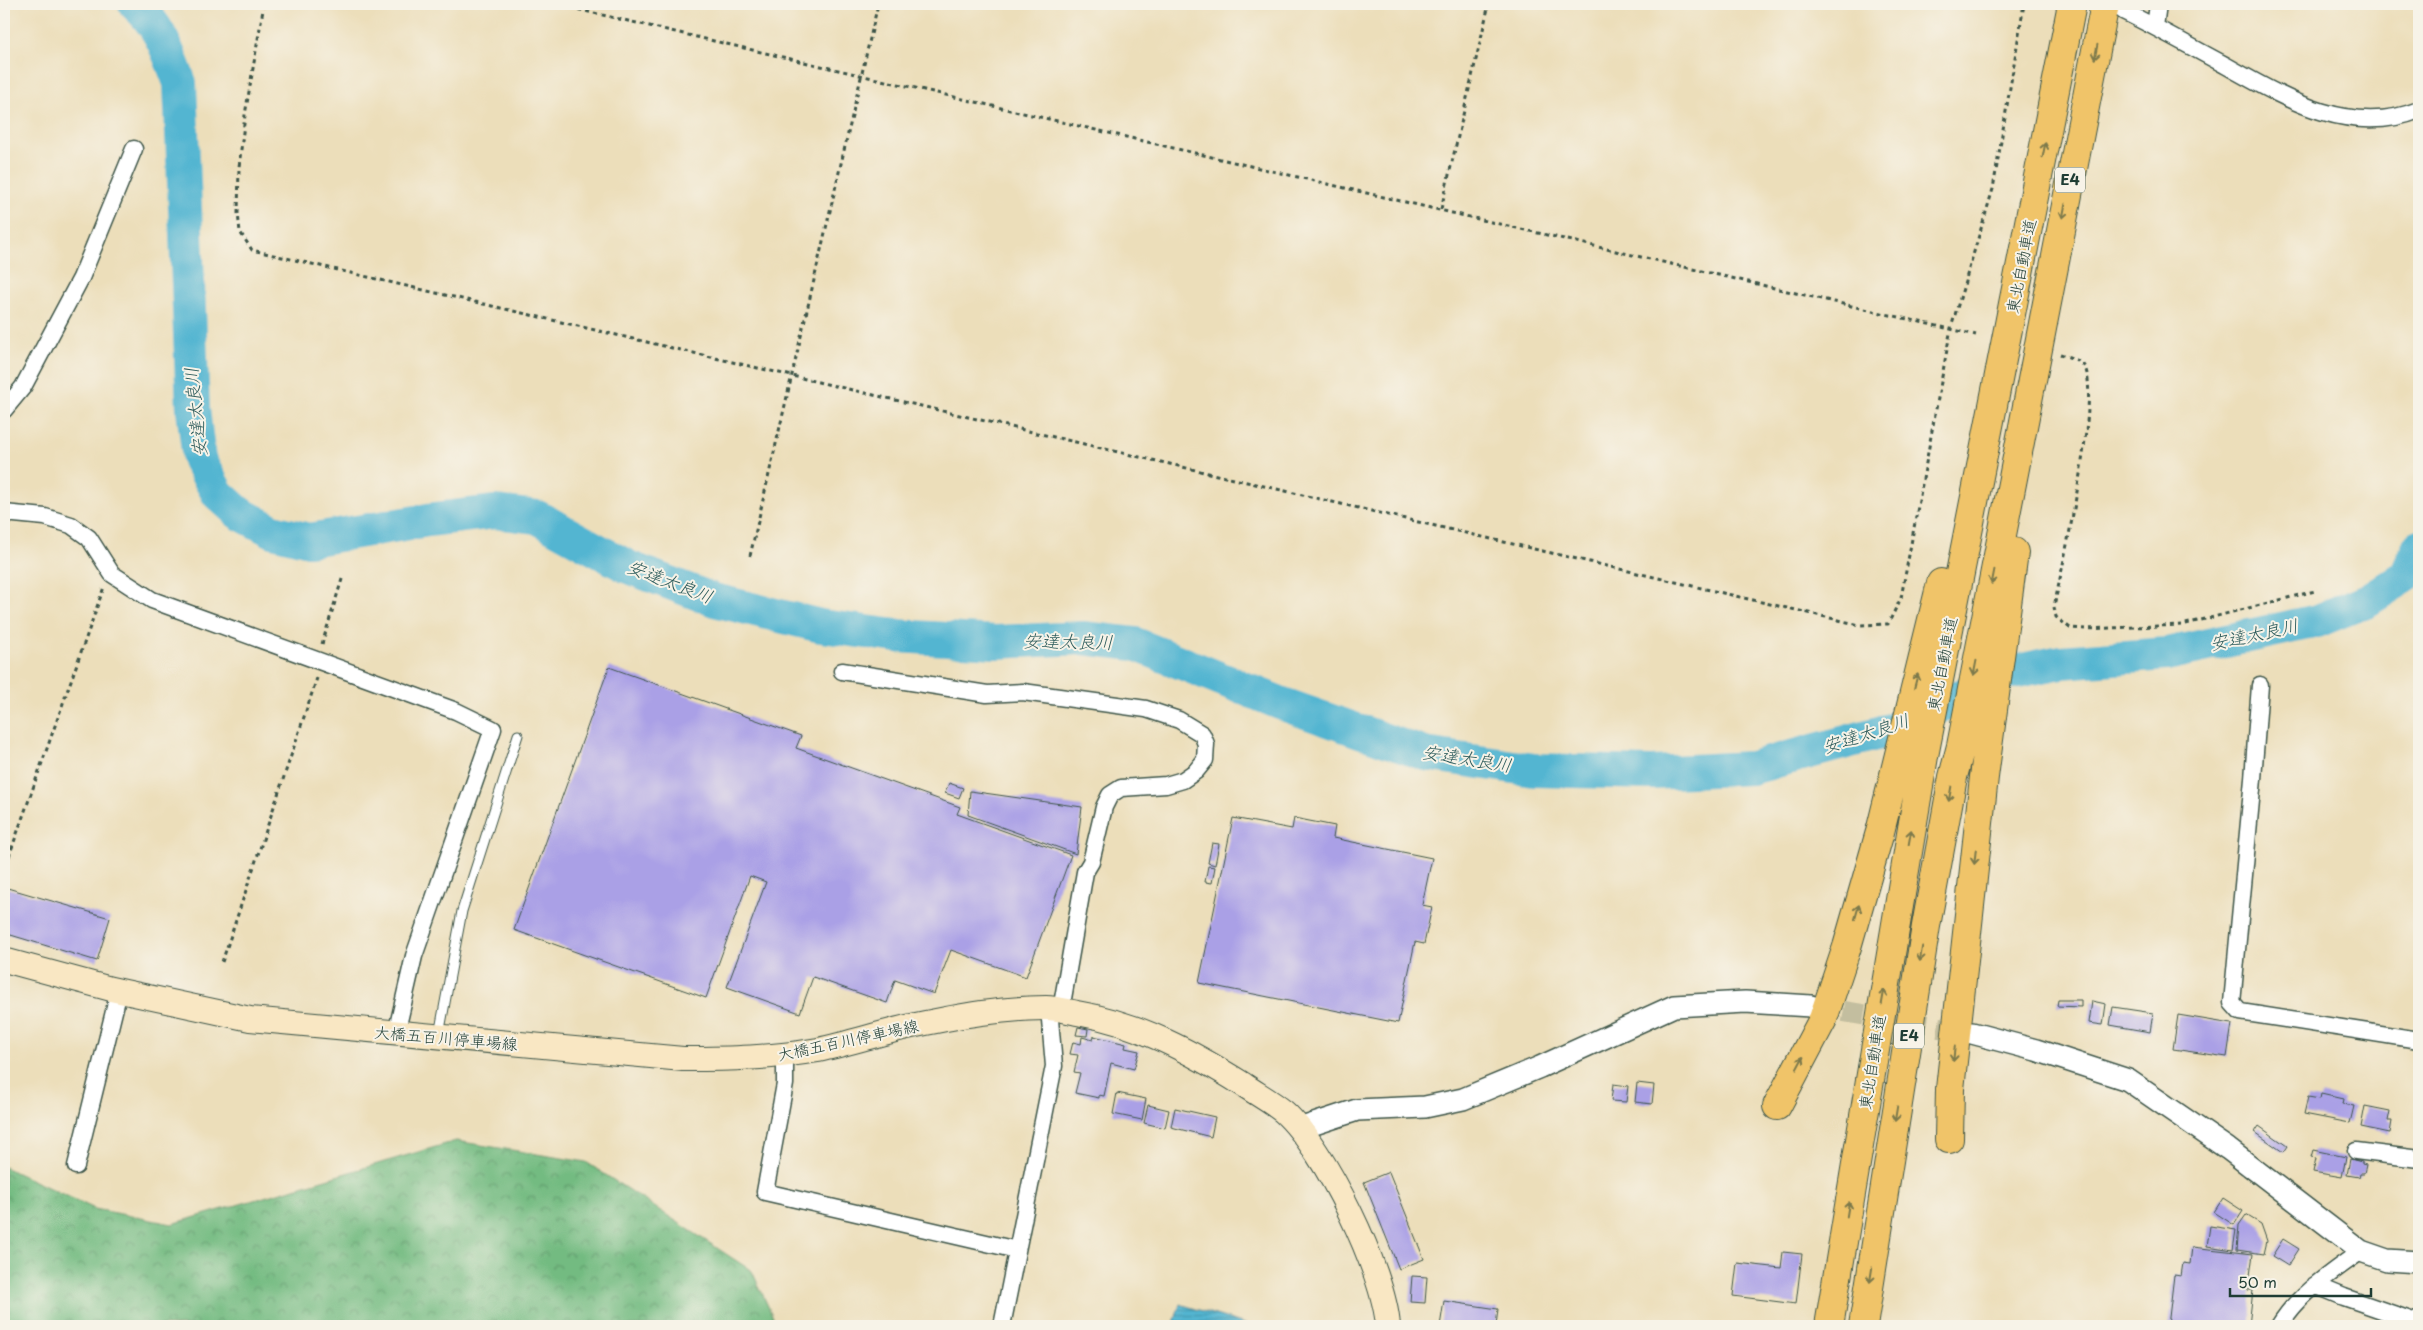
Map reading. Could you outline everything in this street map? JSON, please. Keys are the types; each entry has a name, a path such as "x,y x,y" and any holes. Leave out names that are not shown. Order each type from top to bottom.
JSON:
{"highway":[{"name":"東北自動車道","path":"1829,1326 1924,756 1939,630 2004,353 2072,4"},
{"name":"東北自動車道","path":"1863,1326 1926,926 1953,776 1996,616 2114,7"},
{"path":"1950,1139 1950,1089 1989,740 1996,616"},
{"path":"1777,1106 1823,1019 1847,947 1880,832 1897,762 1939,630"}],"main road":[{"name":"大橋五百川停車場線","path":"4,960 119,991 250,1019 439,1038 683,1058 753,1059 819,1050 916,1025 1003,1010 1055,1009 1108,1018 1158,1037 1228,1074 1284,1112 1299,1129 1326,1167 1350,1214 1379,1286 1388,1326"}],"street":[{"path":"2156,27 2158,4"},
{"path":"2114,7 2156,27 2267,88 2312,109 2352,118 2395,118 2419,110"},
{"path":"4,410 23,387 81,278 134,149"},
{"path":"4,513 45,517 71,525 89,538 112,574 152,600 456,711 493,729 414,956 396,1034"},
{"path":"842,671 987,694 1023,692 1146,709 1179,720 1202,734 1206,744 1205,760 1196,771 1182,780 1166,785 1121,788 1110,795 1104,806 1091,862 1085,872 1055,1009 1054,1066 1002,1326"},
{"path":"2260,685 2232,1004 2240,1012 2419,1040"},
{"path":"76,1166 119,991"},
{"path":"1299,1129 1357,1110 1425,1107 1462,1099 1540,1067 1674,1006 1745,1002 1811,1006"},
{"path":"1972,1033 2036,1050 2128,1080 2228,1149 2361,1251 2387,1260 2419,1262"},
{"path":"785,1054 785,1084 765,1192 1018,1250"},
{"path":"2356,1151 2419,1159"},
{"path":"2280,1326 2295,1304 2315,1284 2361,1251"},
{"path":"2315,1284 2344,1297 2419,1323"}],"lane":[{"path":"439,1038 462,911 518,735"}],"path":[{"path":"264,4 245,115 239,167 238,213 240,232 252,250 792,374 1860,625 1878,626 1888,624 1901,598 1951,328 1993,189 2024,4"},
{"path":"555,4 1976,335"},
{"path":"750,556 878,4"},
{"path":"1441,209 1489,4"},
{"path":"2047,356 2076,359 2084,366 2089,382 2090,401 2074,509 2054,607 2056,618 2070,628 2087,629 2182,625 2315,591"},
{"path":"4,863 8,860 107,580 112,574"},
{"path":"222,962 319,662 343,576"}],"green space":[{"path":"456,1141 586,1162 752,1271 777,1326 4,1326 4,1167 95,1209 172,1224"}],"water":[{"path":"1180,1304 1251,1326 1173,1326"}],"building":[{"path":"609,667 801,736 796,748 960,807 957,814 1071,855 1026,977 951,950 934,994 895,980 887,1003 813,977 800,1013 727,987 766,882 750,876 706,998 514,930"},
{"path":"949,783 963,788 959,798 945,793"},
{"path":"970,791 1082,807 1076,854 968,815"},
{"path":"1233,818 1292,829 1294,818 1335,826 1333,838 1432,858 1422,905 1432,907 1424,944 1415,942 1398,1023 1199,983"},
{"path":"1212,843 1219,844 1215,865 1208,863"},
{"path":"1208,866 1215,867 1212,883 1205,882"},
{"path":"4,887 110,918 97,961 4,933"},
{"path":"2058,1000 2081,1000 2081,1007 2057,1006"},
{"path":"2092,1001 2106,1004 2103,1025 2089,1023"},
{"path":"2113,1007 2153,1013 2150,1032 2110,1025"},
{"path":"2178,1015 2232,1024 2227,1057 2173,1049"},
{"path":"1078,1027 1088,1029 1087,1036 1076,1035"},
{"path":"1094,1036 1126,1044 1125,1048 1139,1051 1134,1069 1111,1063 1104,1096 1099,1095 1099,1098 1075,1093 1080,1073 1074,1072 1078,1055 1070,1054 1073,1042 1081,1044 1082,1037 1093,1040"},
{"path":"1637,1083 1654,1085 1652,1104 1635,1102"},
{"path":"1613,1084 1628,1086 1626,1102 1611,1101"},
{"path":"1117,1093 1146,1099 1142,1120 1113,1114"},
{"path":"2321,1094 2343,1099 2342,1104 2354,1106 2350,1123 2304,1114 2308,1097 2320,1099"},
{"path":"1148,1105 1169,1110 1165,1128 1144,1123"},
{"path":"2365,1106 2390,1111 2388,1121 2392,1121 2390,1133 2361,1127"},
{"path":"1175,1108 1215,1117 1211,1137 1171,1127"},
{"path":"2259,1126 2287,1146 2283,1152 2255,1132"},
{"path":"2313,1150 2346,1157 2342,1177 2313,1172 2316,1158 2311,1157"},
{"path":"2350,1159 2366,1165 2364,1173 2360,1173 2359,1177 2347,1175"},
{"path":"1389,1172 1424,1259 1399,1269 1364,1182"},
{"path":"2223,1198 2243,1211 2234,1225 2214,1212"},
{"path":"2246,1215 2261,1224 2267,1241 2264,1254 2237,1250 2239,1225"},
{"path":"2210,1226 2236,1230 2233,1250 2207,1246"},
{"path":"2283,1239 2299,1249 2288,1266 2272,1256"},
{"path":"2192,1247 2253,1254 2248,1290 2253,1290 2249,1326 2168,1326 2174,1275 2181,1276 2183,1263 2190,1264"},
{"path":"1783,1252 1802,1254 1796,1304 1733,1296 1737,1263 1781,1268"},
{"path":"1412,1276 1427,1277 1425,1303 1410,1302"},
{"path":"1444,1301 1498,1309 1496,1326 1440,1326"}],"waterway":[{"name":"安達太良川","path":"135,4 144,12 157,30 180,83 193,409 199,460 218,494 239,513 273,531 309,540 428,520 495,512 537,517 628,567 714,600 821,626 897,636 996,642 1083,638 1135,644 1280,703 1425,754 1534,770 1652,773 1751,768 1894,729 2008,673 2061,662 2167,654 2317,621 2368,600 2406,576 2419,546"}],"tunnel":[{"path":"1812,1006 1972,1033"}]}
